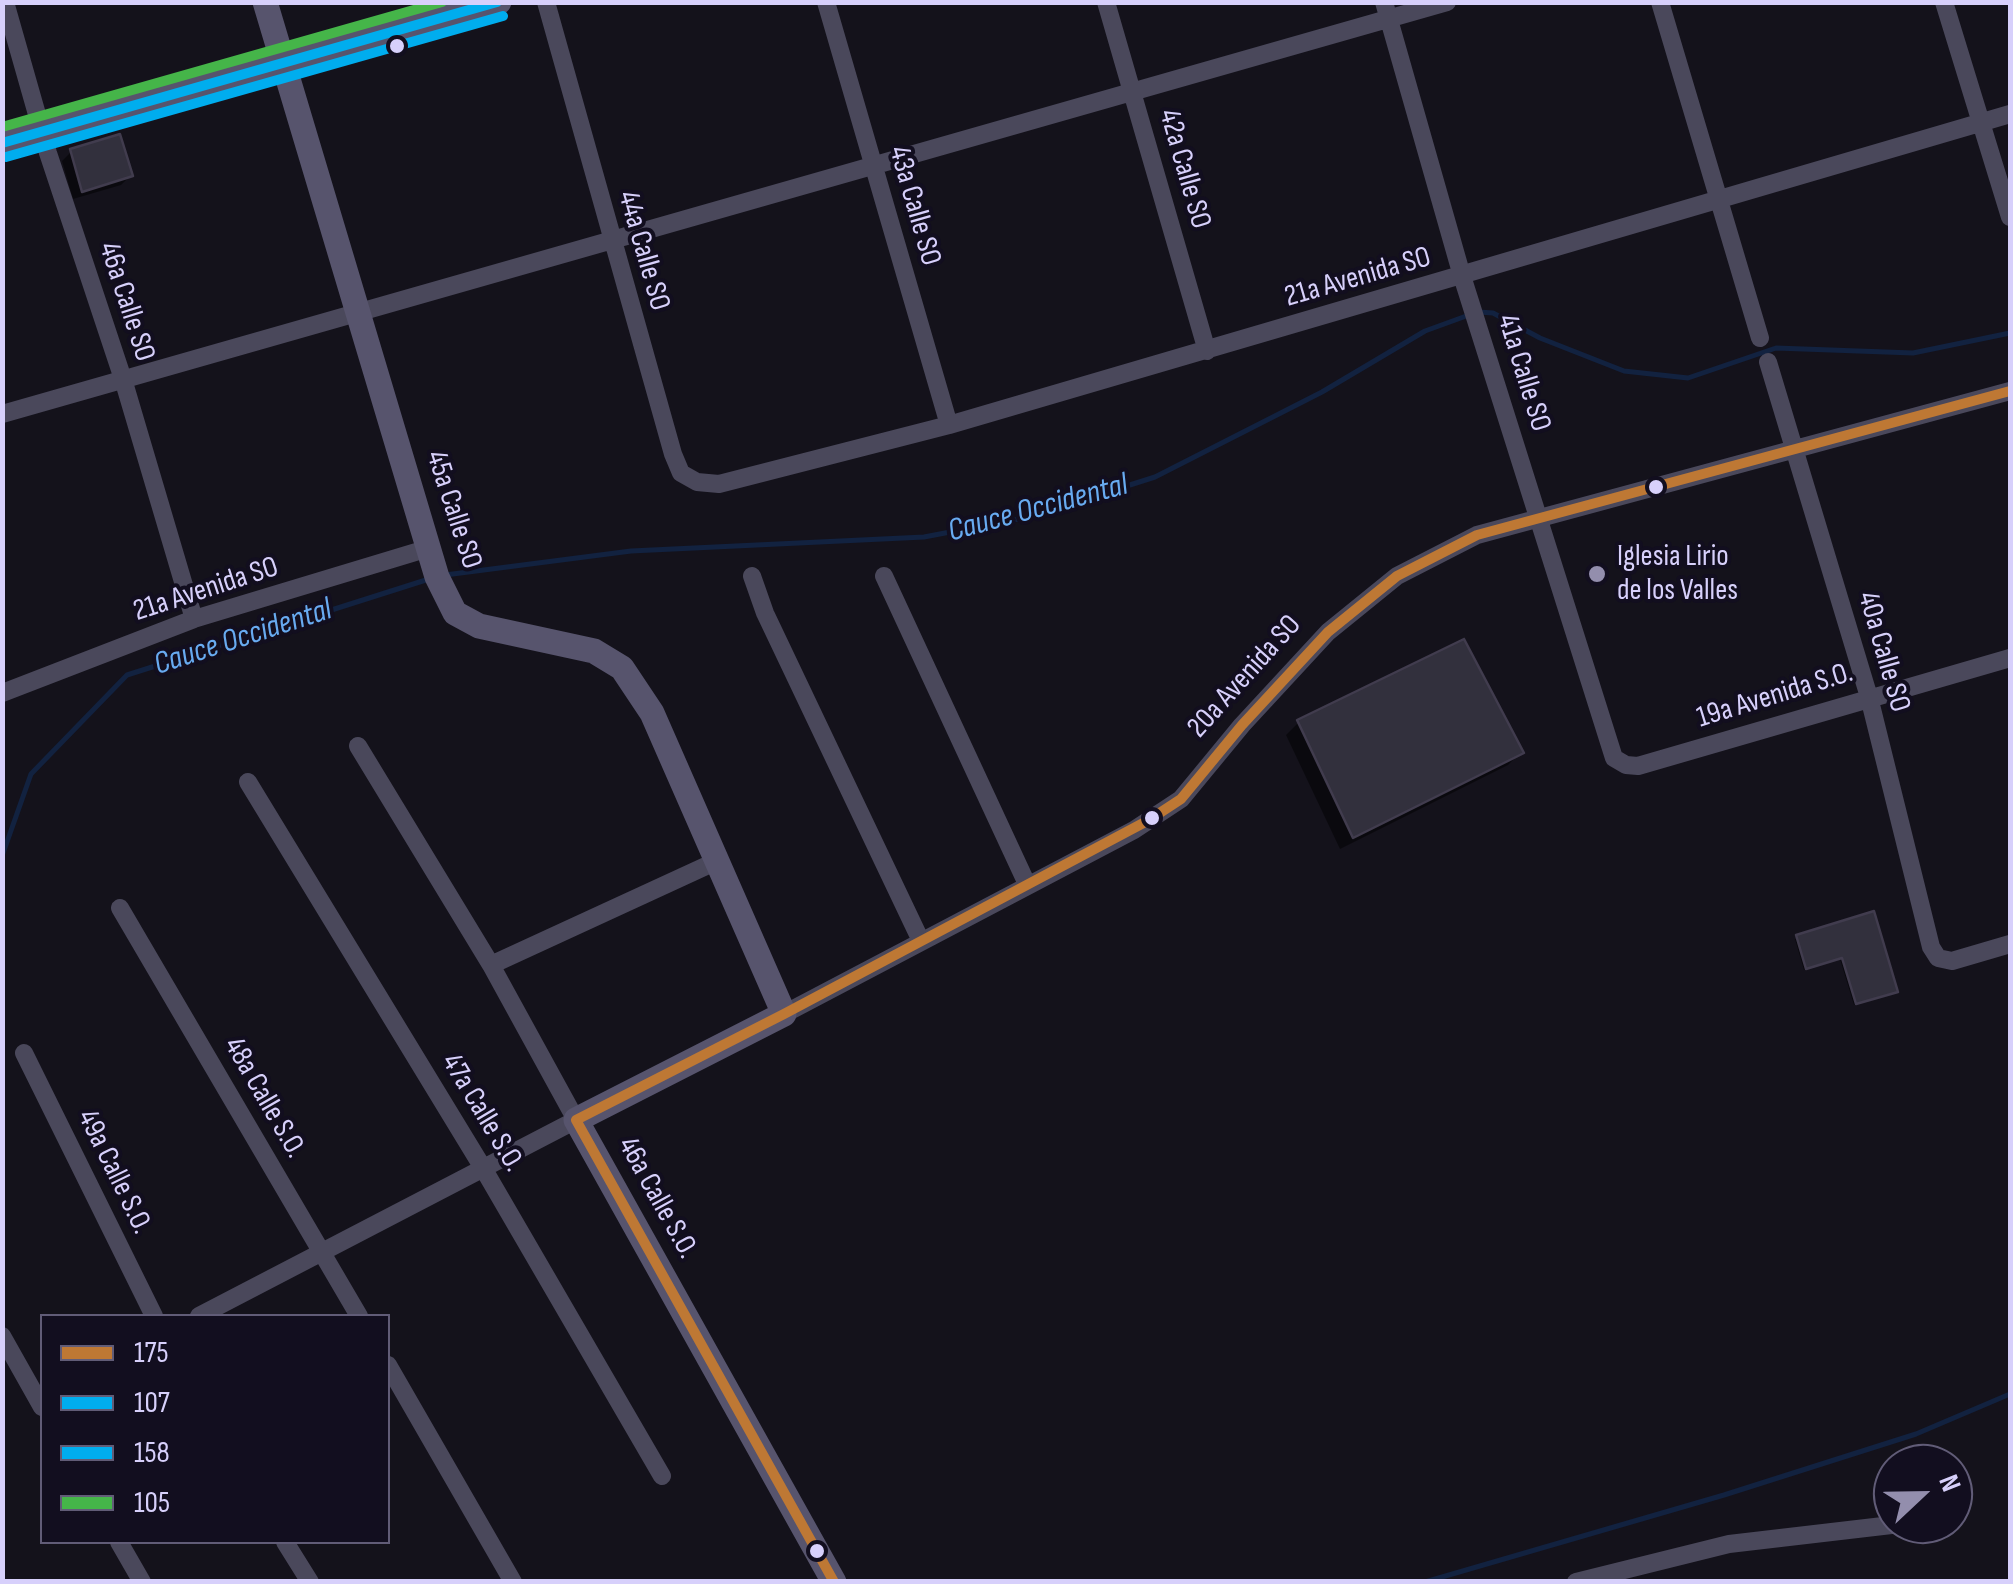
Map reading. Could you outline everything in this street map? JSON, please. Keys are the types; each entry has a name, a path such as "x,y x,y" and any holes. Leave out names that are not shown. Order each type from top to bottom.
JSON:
{"street":[{"name":"46a Calle SO","path":"4,2 194,620"},
{"name":"45a Calle SO","path":"265,2 438,577 455,614 479,626 594,652 622,668 652,714 784,1014"},
{"path":"2,143 499,2"},
{"name":"44a Calle SO","path":"546,2 611,240 681,473 697,482 719,484"},
{"name":"43a Calle SO","path":"826,2 949,425"},
{"name":"42a Calle SO","path":"1106,2 1207,351"},
{"path":"2,414 1133,91 1387,10 1447,2"},
{"path":"1660,2 1760,338"},
{"path":"1944,2 2010,217"},
{"name":"41a Calle SO","path":"1387,10 1462,276 1614,758"},
{"name":"21a Avenida SO","path":"719,484 949,425 2010,114"},
{"name":"40a Calle SO","path":"1768,362 1868,697 1931,947 1938,958 1952,961 2010,944"},
{"name":"20a Avenida SO","path":"576,1120 1134,830 1181,799 1328,632 1397,576 1477,535 2010,391"},
{"name":"21a Avenida SO","path":"2,693 194,620 430,548"},
{"path":"752,576 765,613 921,942"},
{"path":"884,576 1026,884"},
{"name":"19a Avenida S.O.","path":"1614,758 1638,766 2010,658"},
{"name":"46a Calle S.O.","path":"358,746 491,965 834,1582"},
{"name":"47a Calle S.O.","path":"248,782 484,1168 662,1476"},
{"path":"491,965 719,860"},
{"name":"48a Calle S.O.","path":"120,908 358,1314"},
{"name":"49a Calle S.O.","path":"24,1053 153,1314"},
{"path":"204,1314 576,1120"},
{"path":"2,1336 40,1400"},
{"path":"390,1368 513,1582"},
{"path":"1576,1582 1730,1544 1873,1527"},
{"path":"120,1544 142,1582"},
{"path":"286,1544 310,1582"}],"building":[{"path":"120,134 133,176 82,192 70,149"},
{"path":"1464,639 1524,753 1353,838 1297,720"},
{"path":"1874,911 1898,992 1856,1004 1842,958 1806,969 1796,935"}],"waterway":[{"name":"Cauce Occidental","path":"1479,312 1493,313 1540,338 1624,371 1688,378 1776,348 1913,353 2010,333"},
{"name":"Cauce Occidental","path":"445,575 631,551 924,537 1029,517 1155,477 1322,392 1425,331 1469,315"},
{"name":"Cauce Occidental","path":"2,856 31,774 127,675 429,579"},
{"path":"1425,1582 1916,1434 2010,1394"}],"transit line":[{"name":"105","path":"2,127 442,2"},
{"name":"107","path":"2,143 497,2"},
{"name":"158","path":"6,157 503,16"},
{"name":"175","path":"576,1120 1149,820 1181,799 1242,725 1328,632 1397,576 1477,535 2010,391"},
{"name":"175","path":"576,1120 834,1582"}],"place":[{"name":"Iglesia Lirio de los Valles","path":"1597,574"}]}
